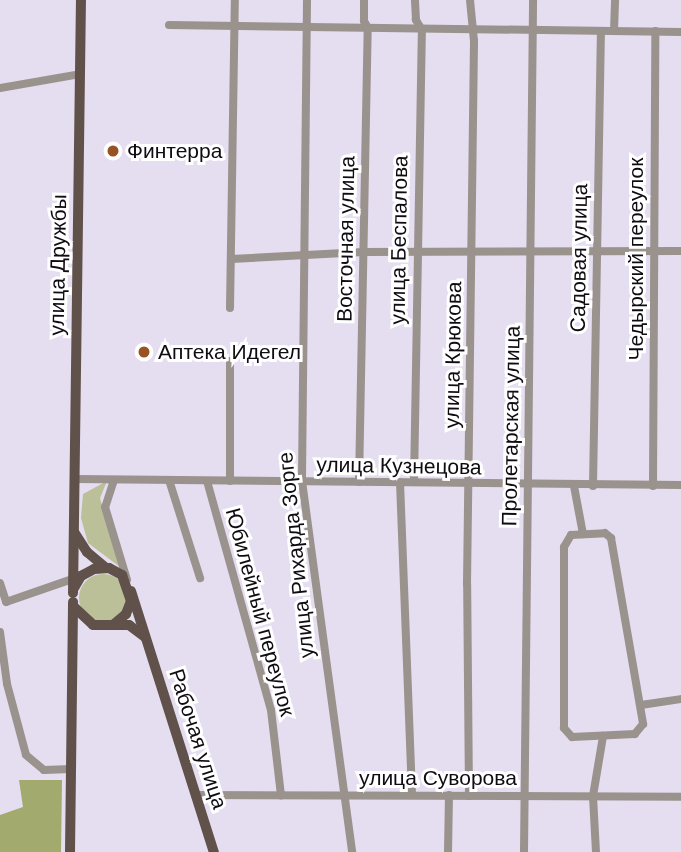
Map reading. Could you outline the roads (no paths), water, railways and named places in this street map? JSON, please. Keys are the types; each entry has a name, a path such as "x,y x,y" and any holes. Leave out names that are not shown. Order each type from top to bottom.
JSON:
{"main road":[{"name":"улица Дружбы","path":"77,578 74,530 80,0"},
{"path":"74,530 87,552 129,587 128,610 114,624"},
{"path":"70,852 73,598 77,578 106,568"},
{"name":"Рабочая улица","path":"129,587 214,852"},
{"path":"73,598 81,617 96,625 114,624 135,628 145,637"},
{"path":"73,643 96,625"}],"street":[{"path":"230,308 235,0"},
{"name":"улица Рихарда Зорге","path":"307,0 302,255 302,481 352,852"},
{"name":"Восточная улица","path":"359,482 369,28 364,21 364,0"},
{"name":"улица Беспалова","path":"414,482 415,253 422,30 416,20 415,0"},
{"name":"улица Крюкова","path":"469,796 473,30 470,0"},
{"name":"Пролетарская улица","path":"524,852 533,0"},
{"path":"614,31 615,0"},
{"path":"169,25 307,30 369,28 681,32"},
{"name":"Садовая улица","path":"593,486 601,31"},
{"name":"Чедырский переулок","path":"653,486 655,32"},
{"path":"0,88 80,74"},
{"path":"231,259 363,252 681,251"},
{"path":"230,361 230,481"},
{"name":"улица Кузнецова","path":"75,480 414,482 469,486 681,485"},
{"path":"114,480 105,507 129,587"},
{"path":"169,480 200,579"},
{"name":"Юбилейный переулок","path":"207,481 271,710 281,795"},
{"path":"400,482 412,795"},
{"path":"574,486 583,534"},
{"path":"571,535 611,538 641,705 639,732 572,737 564,728 564,547 571,535"},
{"path":"0,583 3,604 77,578"},
{"path":"0,632 7,684 26,755 36,767 71,769"},
{"path":"641,705 681,699"},
{"path":"596,852 593,796 603,736"},
{"name":"улица Суворова","path":"195,795 681,797"},
{"path":"448,852 449,795"}],"place":[{"name":"Финтерра","path":"113,151"},
{"name":"Аптека Идегел","path":"144,352"}]}
